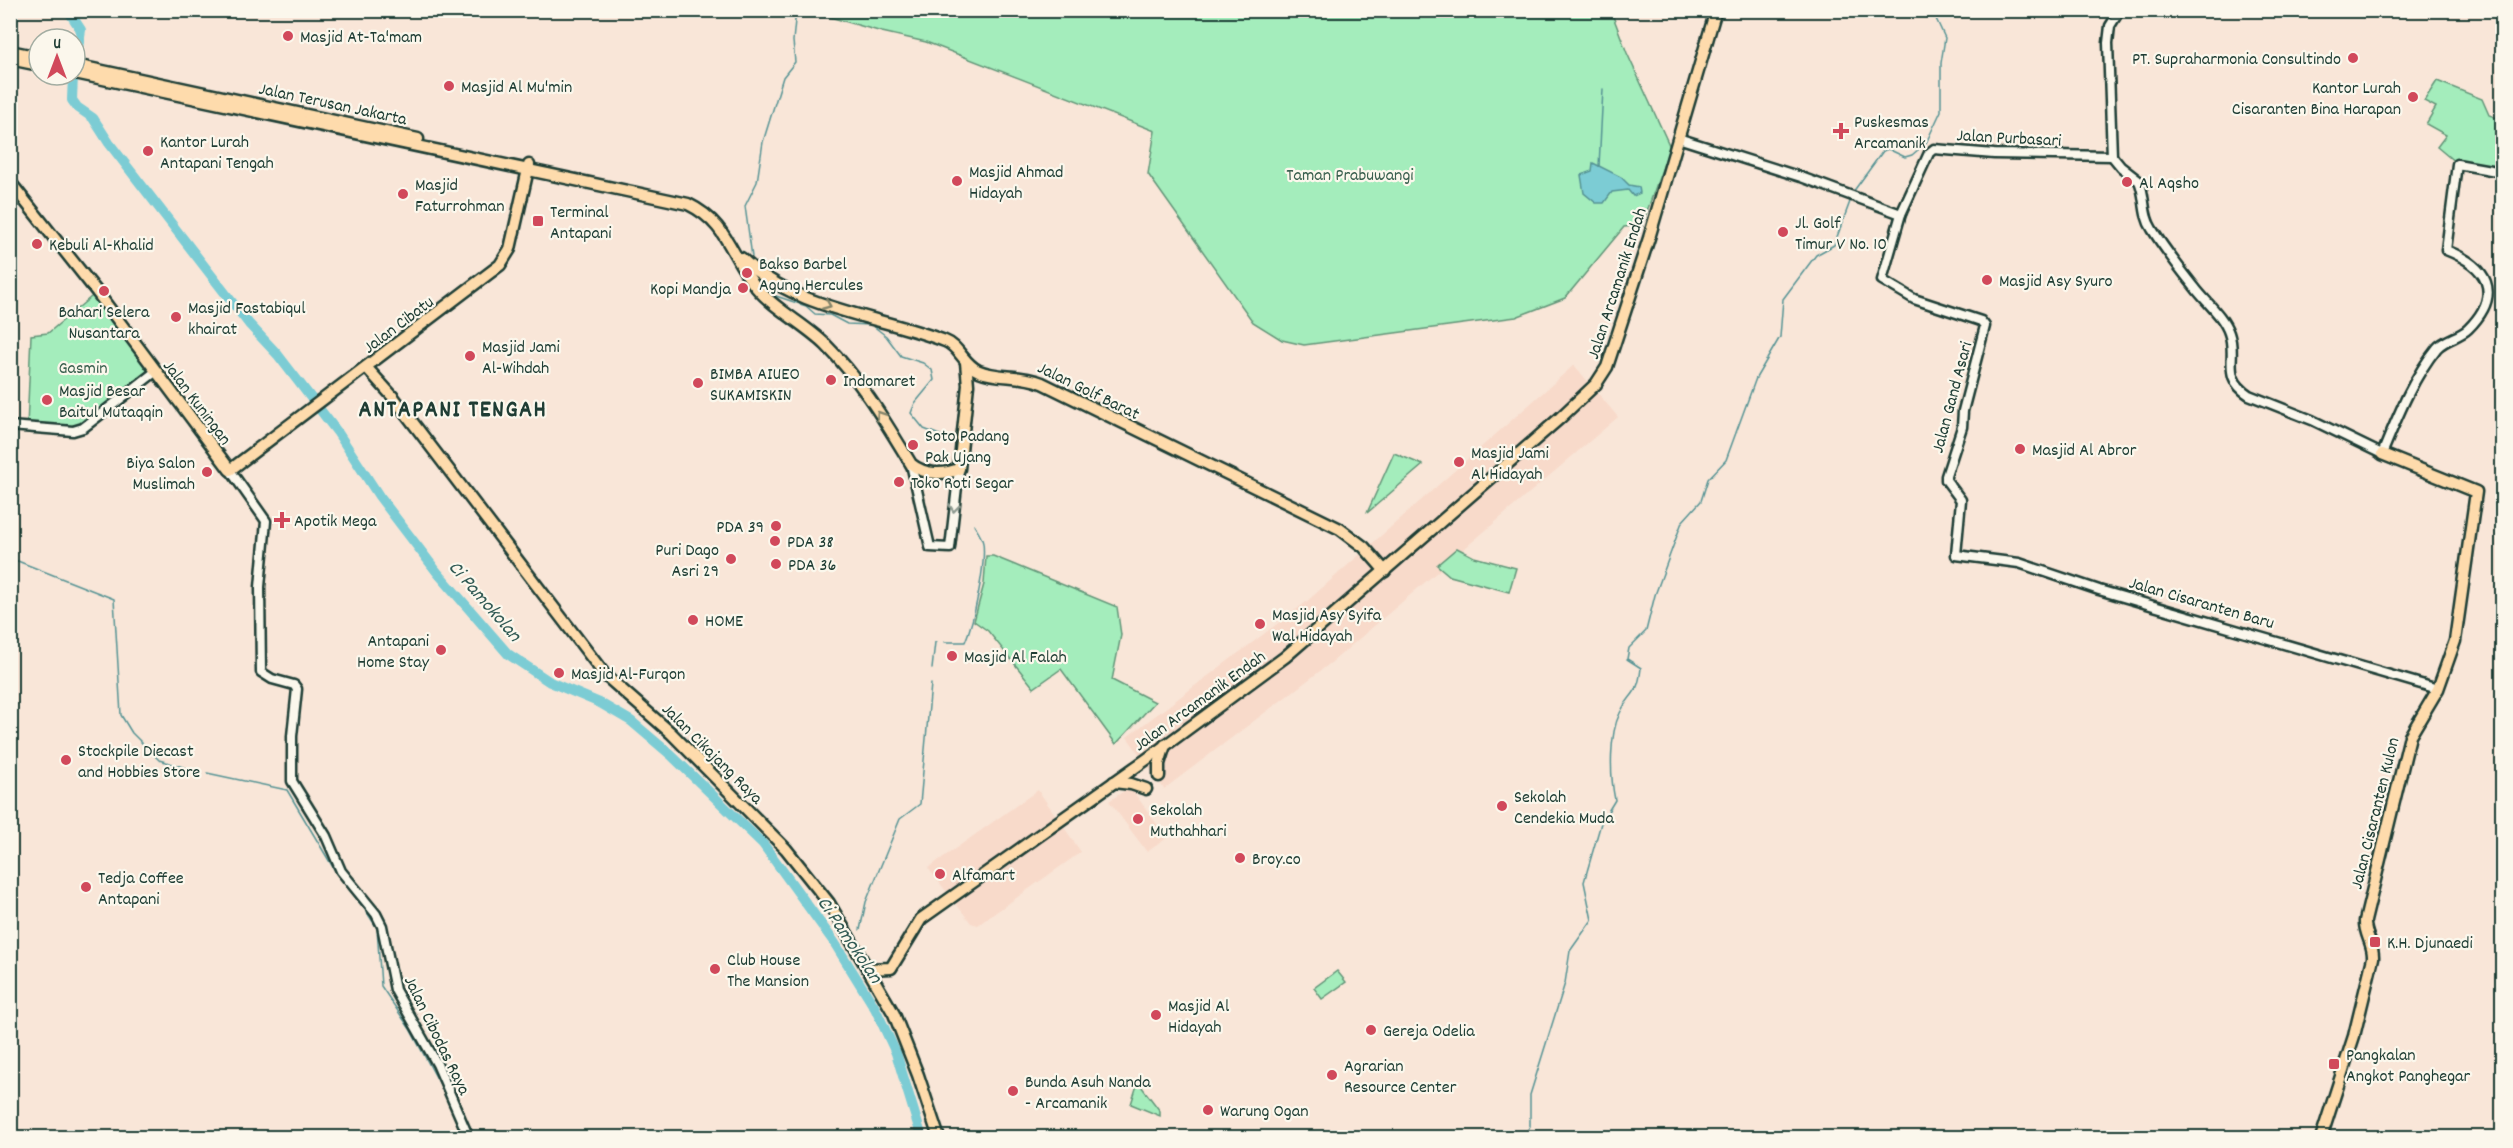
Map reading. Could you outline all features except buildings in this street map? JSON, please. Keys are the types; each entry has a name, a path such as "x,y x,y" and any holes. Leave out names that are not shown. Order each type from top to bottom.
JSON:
{"main road":[{"name":"Jalan Arcamanik Endah","path":"868,969 891,968 921,919 1285,657 1560,418 1602,377 1632,292 1716,10"},
{"path":"10,51 27,55"},
{"path":"10,59 27,63"},
{"name":"Jalan Terusan Jakarta","path":"87,71 456,151 529,168 564,179 582,180 688,204 702,211 720,230 741,258 746,275 755,287 768,300 817,337 840,360 867,395 911,464"},
{"name":"Jalan Cibatu","path":"230,470 367,368 505,259 510,249 529,168"},
{"name":"Jalan Kuningan","path":"10,182 97,292 230,470"},
{"name":"Jalan Golf Barat","path":"741,258 760,274 834,308 948,342 966,362 987,373 1028,377 1042,383 1340,529 1364,547 1385,571"},
{"path":"755,287 760,274"},
{"path":"911,464 916,469 934,472 949,472 958,469 968,386 966,362"},
{"name":"Jalan Cikajang Raya","path":"367,368 394,398 605,675 671,733 786,849 837,913 898,1024 939,1137"},
{"path":"968,386 987,373"},
{"name":"Jalan Cisaranten Kulon","path":"2321,1137 2354,1036 2373,958 2374,948 2364,924 2410,736 2438,689 2458,627 2462,581 2476,492 2382,454"},
{"path":"1159,776 1159,764 1165,745"},
{"path":"1114,782 1146,789"}],"street":[{"path":"2120,10 2110,26 2108,43 2112,156 2121,167 2139,181 2145,216 2151,228 2221,319 2231,341 2230,366 2240,389 2382,454 2416,381 2439,346 2467,330 2473,323 2484,306 2488,292 2488,283 2484,276 2473,266 2446,250 2457,164 2502,172"},
{"path":"1678,138 1858,197 1901,214"},
{"name":"Jalan Purbasari","path":"1983,322 1914,299 1885,283 1882,275 1901,214 1929,153 1934,149 1994,154 2112,156"},
{"name":"Jalan Gand Asari","path":"1956,555 1961,500 1947,480 1983,340 1983,322"},
{"path":"10,426 73,431 83,428 155,372"},
{"path":"911,464 930,547 950,548 958,469"},
{"name":"Jalan Kuningan","path":"230,470 266,521 260,587 261,672"},
{"name":"Jalan Cisaranten Baru","path":"1956,555 2019,563 2098,590 2438,689"},
{"name":"Jalan Cibodas Raya","path":"261,672 272,679 296,686 292,781 326,836 341,871 376,914 382,926 394,990 437,1064 469,1137"}],"shaded area":[{"path":"1574,365 1618,417 1332,662 1164,789 1127,737 1305,603"},
{"name":"Sekolah Muthahhari","path":"1130,787 1167,838 1147,852 1109,801"},
{"path":"1038,790 1081,852 978,925 971,923 928,868"}],"green space":[{"name":"Taman Prabuwangi","path":"809,11 1611,11 1627,53 1670,147 1642,225 1624,227 1565,298 1516,317 1304,345 1282,340 1253,322 1148,174 1155,131 926,42"},
{"path":"2437,81 2482,99 2489,115 2500,119 2502,109 2502,150 2498,158 2502,160 2502,171 2455,162 2437,147 2446,135 2426,124 2436,107 2424,101"},
{"name":"Gasmin","path":"97,292 155,372 83,428 27,427 31,335 48,333"},
{"path":"1394,453 1423,465 1367,513"},
{"path":"1457,548 1474,557 1516,568 1509,592 1450,576 1437,565"},
{"path":"986,556 993,556 1117,607 1121,635 1112,680 1155,702 1116,744 1061,669 1034,688 988,631 974,621 984,584"},
{"path":"1337,971 1346,982 1322,999 1314,988"},
{"path":"1138,1082 1160,1111 1160,1116 1131,1104"}],"water":[{"path":"1593,163 1621,177 1629,185 1639,187 1640,193 1633,196 1628,190 1612,192 1604,203 1596,203 1584,193 1581,175 1592,171"}],"waterway":[{"name":"Ci Pamokolan","path":"68,10 79,27"},
{"path":"752,257 745,206 757,182 763,142 783,77 795,62 793,41 796,10"},
{"path":"1853,192 1883,151 1888,149 1905,157 1912,155 1926,143 1941,111 1941,63 1945,38 1932,10"},
{"name":"Ci Pamokolan","path":"73,87 72,100 77,107 93,118 109,143 249,324 278,355 338,433 379,496 437,572 508,654 550,682 600,703 631,721 671,755 763,844 834,942 875,1008 896,1053 922,1138"},
{"path":"1599,166 1603,89"},
{"path":"1523,1138 1530,1126 1530,1095 1565,983 1570,951 1592,920 1584,882 1601,823 1615,800 1612,756 1616,722 1636,689 1640,677 1641,668 1627,659 1629,648 1646,631 1655,595 1682,522 1701,501 1708,479 1726,460 1756,378 1780,337 1783,299 1816,255 1834,245 1851,199"},
{"path":"770,294 806,306 815,314 830,315 847,324 872,325 886,336 901,356 923,363 932,370 934,380 915,403 911,413 924,429 950,439"},
{"path":"945,642 965,642 975,607 983,553 982,541 974,525"},
{"path":"10,558 114,599 121,715 132,733 159,760 197,771"},
{"path":"932,669 935,642 937,642"},
{"path":"860,930 866,902 900,819 920,804 931,684"},
{"path":"207,773 287,790 337,874 377,928 381,986 410,1029 444,1092 464,1138"}],"place":[{"name":"Masjid At-Ta'mam","path":"288,36"},
{"name":"PT. Supraharmonia Consultindo","path":"2353,58"},
{"name":"Masjid Al Mu'min","path":"449,86"},
{"name":"Kantor Lurah Cisaranten Bina Harapan","path":"2413,97"},
{"name":"Puskesmas Arcamanik","path":"1841,131"},
{"name":"Kantor Lurah Antapani Tengah","path":"148,151"},
{"name":"Masjid Ahmad Hidayah","path":"957,181"},
{"name":"Al Aqsho","path":"2127,182"},
{"name":"Masjid Faturrohman","path":"403,194"},
{"name":"Terminal Antapani","path":"538,221"},
{"name":"Jl. Golf Timur V No. 10","path":"1783,232"},
{"name":"Kebuli Al-Khalid","path":"37,244"},
{"name":"Bakso Barbel Agung Hercules","path":"747,273"},
{"name":"Masjid Asy Syuro","path":"1987,280"},
{"name":"Kopi Mandja","path":"743,288"},
{"name":"Bahari Selera Nusantara","path":"104,291"},
{"name":"Masjid Fastabiqul khairat","path":"176,317"},
{"name":"Masjid Jami Al-Wihdah","path":"470,356"},
{"name":"Indomaret","path":"831,380"},
{"name":"BIMBA AIUEO SUKAMISKIN","path":"698,383"},
{"name":"Masjid Besar Baitul Mutaqqin","path":"47,400"},
{"name":"Soto Padang Pak Ujang","path":"913,445"},
{"name":"Masjid Al Abror","path":"2020,449"},
{"name":"Masjid Jami Al Hidayah","path":"1459,462"},
{"name":"Biya Salon Muslimah","path":"207,472"},
{"name":"Toko Roti Segar","path":"899,482"},
{"name":"Apotik Mega","path":"282,520"},
{"name":"PDA 39","path":"776,526"},
{"name":"PDA 38","path":"775,541"},
{"name":"Puri Dago Asri 29","path":"731,559"},
{"name":"PDA 36","path":"776,564"},
{"name":"HOME","path":"693,620"},
{"name":"Masjid Asy Syifa Wal Hidayah","path":"1260,624"},
{"name":"Antapani Home Stay","path":"441,650"},
{"name":"Masjid Al Falah","path":"952,656"},
{"name":"Masjid Al-Furqon","path":"559,673"},
{"name":"Stockpile Diecast and Hobbies Store","path":"66,760"},
{"name":"Sekolah Cendekia Muda","path":"1502,806"},
{"name":"Sekolah Muthahhari","path":"1138,819"},
{"name":"Broy.co","path":"1240,858"},
{"name":"Alfamart","path":"940,874"},
{"name":"Tedja Coffee Antapani","path":"86,887"},
{"name":"K.H. Djunaedi","path":"2375,942"},
{"name":"Club House The Mansion","path":"715,969"},
{"name":"Masjid Al Hidayah","path":"1156,1015"},
{"name":"Gereja Odelia","path":"1371,1030"},
{"name":"Pangkalan Angkot Panghegar","path":"2334,1064"},
{"name":"Agrarian Resource Center","path":"1332,1075"},
{"name":"Bunda Asuh Nanda - Arcamanik","path":"1013,1091"},
{"name":"Warung Ogan","path":"1208,1110"}],"district":[{"name":"ANTAPANI TENGAH","path":"453,408"}]}
